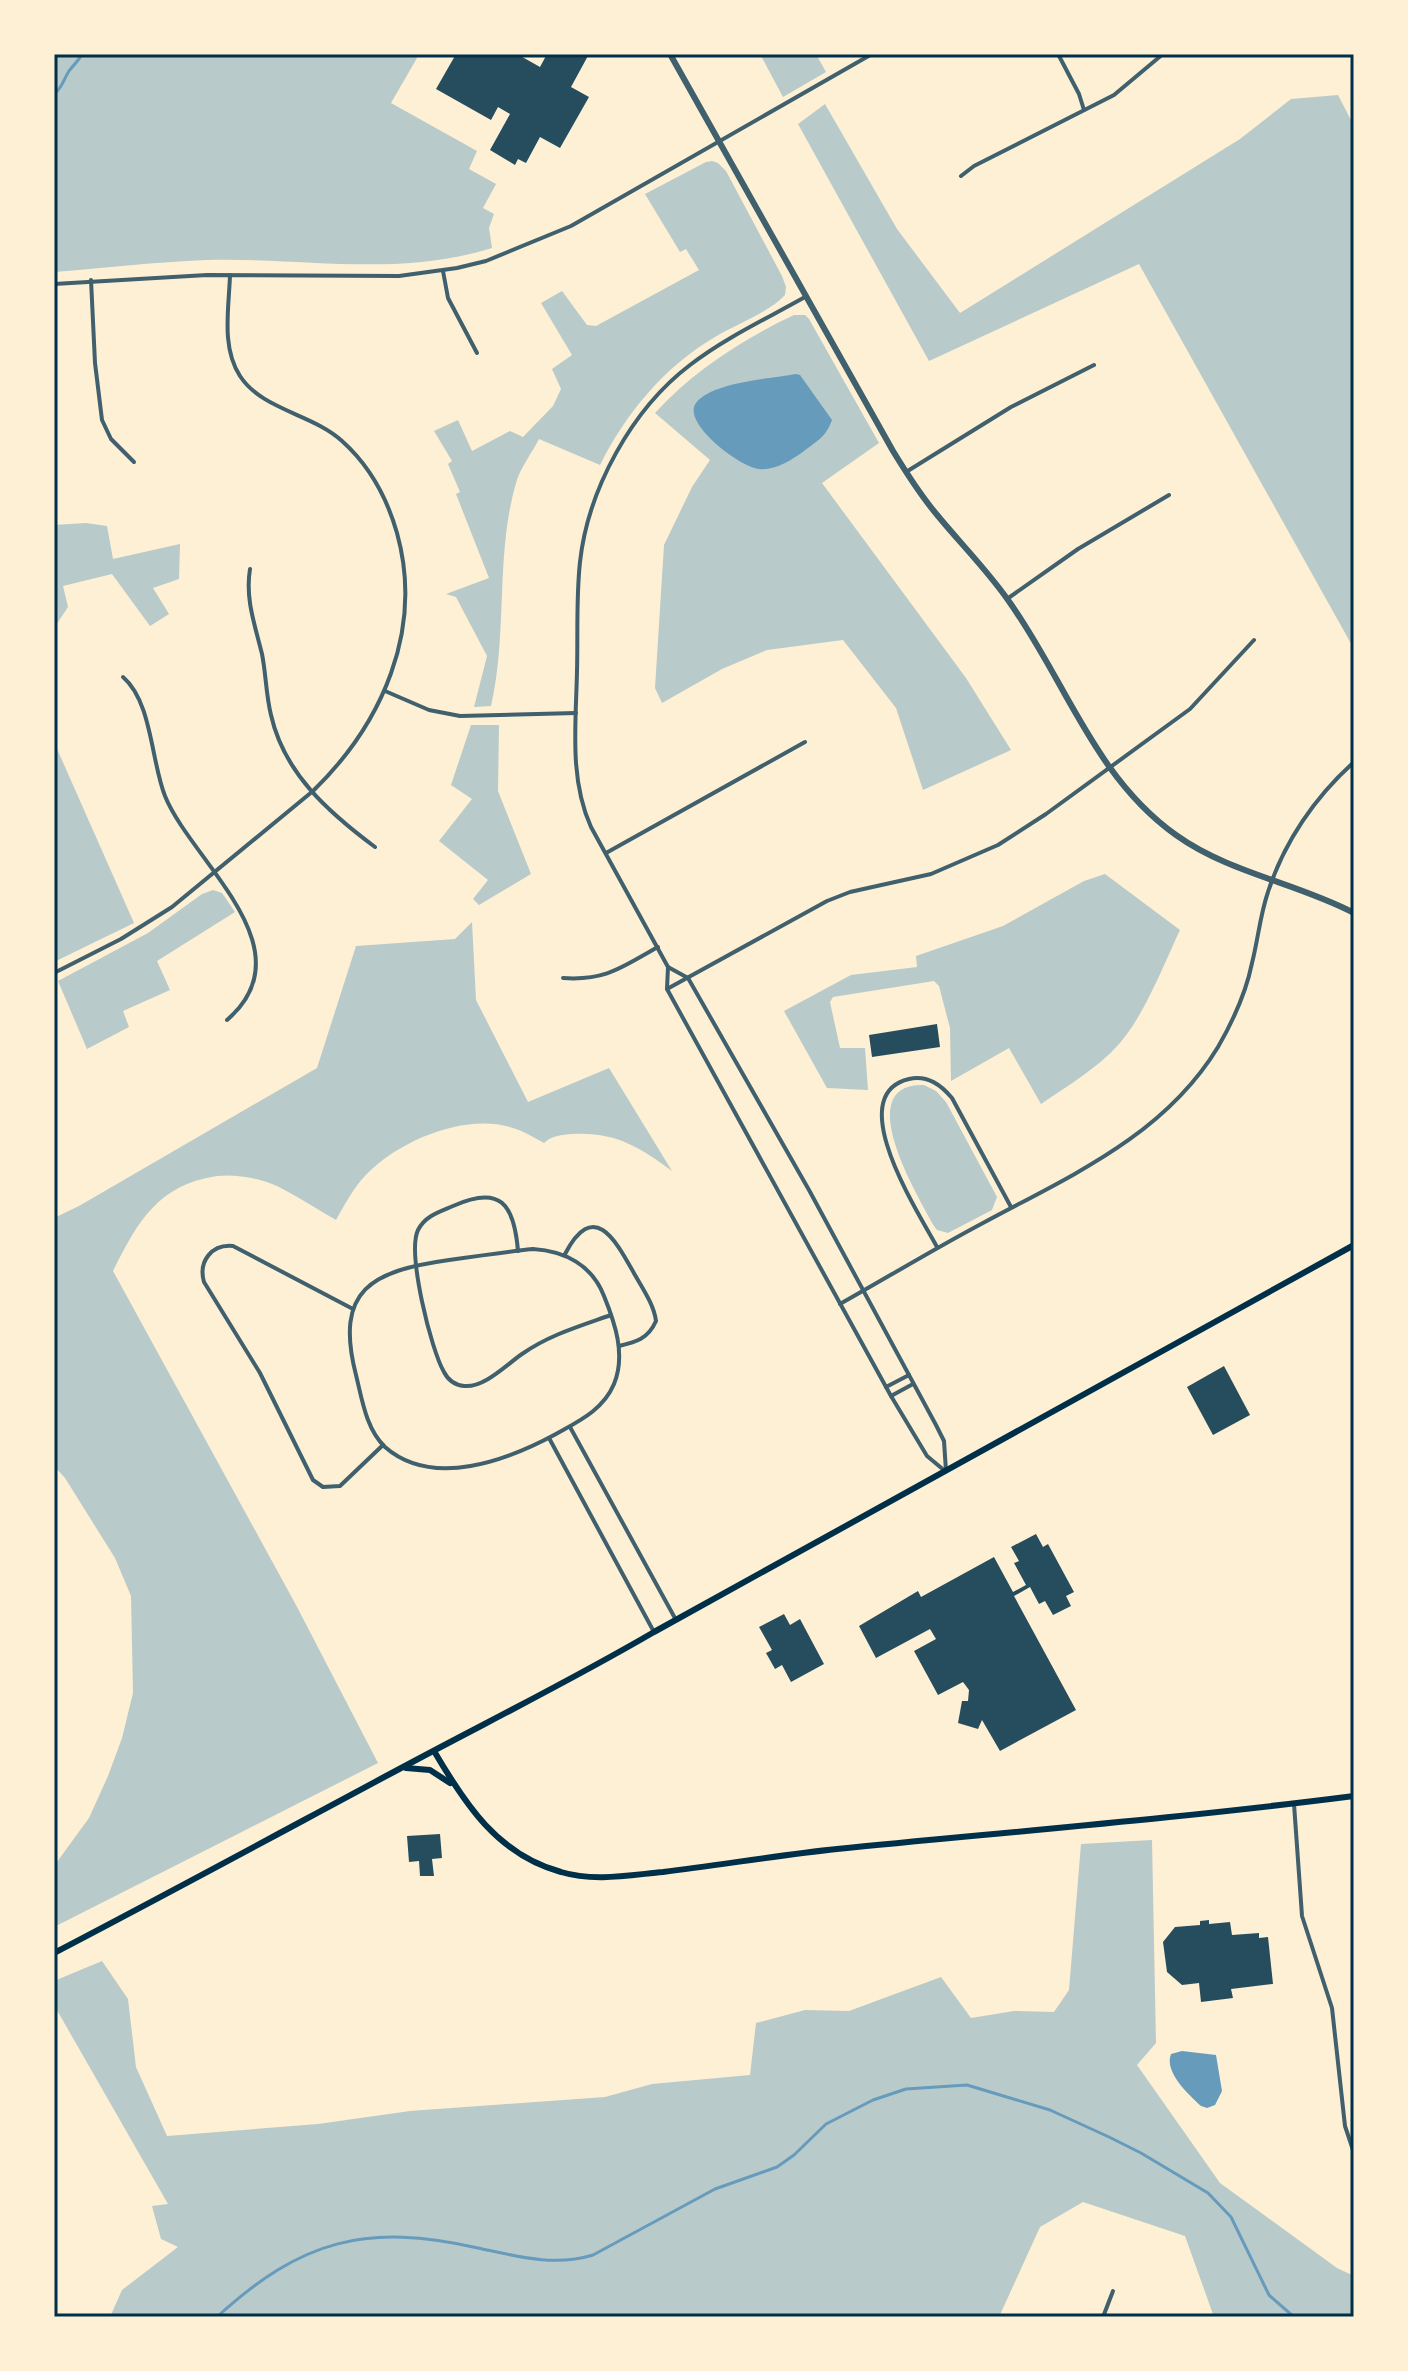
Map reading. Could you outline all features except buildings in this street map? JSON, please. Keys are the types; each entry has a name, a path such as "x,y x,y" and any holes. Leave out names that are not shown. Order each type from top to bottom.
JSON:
{"main road":[{"path":"54,1953 576,1678 1354,1245"},
{"path":"434,1751 461,1796"},
{"path":"402,1768 430,1770 448,1780 494,1835 519,1854 557,1872 598,1877 695,1868 835,1849 1354,1796"}],"street":[{"path":"670,54 906,472 936,515 1007,599 1109,768 1139,804 1179,838 1216,858 1354,913"},
{"path":"54,284 230,275 366,277 443,271 504,256 550,237 872,54"},
{"path":"1058,54 1084,110"},
{"path":"961,176 974,166 1114,95 1163,54"},
{"path":"443,271 448,298 477,353"},
{"path":"54,973 145,925 215,873 313,791 334,771 357,740 385,691 399,649 406,614 403,557 388,504 364,464 344,442 316,422 261,396 238,373 229,345 230,275"},
{"path":"91,280 95,363 102,420 111,439 134,462"},
{"path":"805,297 719,344 688,366 650,405 616,456 590,518 580,561 576,713 580,797 591,827 668,967 667,989 891,1396 927,1456 947,1473"},
{"path":"906,472 1011,407 1094,365"},
{"path":"1007,599 1078,549 1169,495"},
{"path":"250,569 248,598 262,655 274,728 287,762 354,832 375,847"},
{"path":"667,989 839,896 931,874 986,851 1025,828 1190,709 1254,640"},
{"path":"123,677 142,706 158,772 171,809 185,834 238,905 250,932 255,961 253,976 243,1003 227,1020"},
{"path":"385,691 439,713 460,716 576,713"},
{"path":"606,853 805,742"},
{"path":"840,1304 1125,1144 1162,1114 1194,1080 1218,1046 1239,1005 1272,879 1280,861 1305,816 1354,762"},
{"path":"563,978 586,980 608,975 658,947"},
{"path":"668,967 688,978 864,1291 944,1441 947,1473"},
{"path":"937,1247 898,1175 887,1145 882,1105 896,1084 918,1078 942,1087 952,1098 1011,1207"},
{"path":"518,1251 517,1231 510,1212 498,1201 483,1196 476,1196 433,1215 423,1223 416,1237 416,1265 422,1299 441,1365 449,1379 458,1385 481,1383 549,1338 611,1315"},
{"path":"565,1254 575,1235 584,1229 603,1229 616,1241 651,1305 656,1321 642,1340 619,1346"},
{"path":"353,1309 233,1246 217,1247 202,1265 204,1282 260,1373 313,1480 323,1487 340,1486 383,1445"},
{"path":"546,1250 565,1254 582,1265 595,1279 611,1315 619,1346 620,1365 607,1397 592,1413 549,1438 494,1461 462,1467 417,1463 383,1445 367,1415 350,1350 348,1329 353,1309 376,1278 416,1265 518,1251 546,1250"},
{"path":"886,1387 909,1375"},
{"path":"891,1396 914,1384"},
{"path":"570,1427 676,1620"},
{"path":"549,1438 654,1632"},
{"path":"54,1649 54,1670"},
{"path":"1294,1804 1302,1916 1332,2008 1345,2126 1354,2153"},
{"path":"1103,2317 1113,2291"}],"shaded area":[{"path":"54,54 413,54 417,58 391,103 477,151 469,169 496,184 483,208 494,214 489,228 492,248 456,257 385,264 206,260 54,272"},
{"path":"760,54 816,54 826,72 783,97"},
{"path":"1338,95 1354,126 1354,649 1139,264 929,361 798,124 825,104 897,229 960,313 1240,139 1291,99"},
{"path":"712,161 726,171 782,276 785,295 761,313 697,349 663,377 622,427 600,465 539,439 518,477 510,510 503,566 499,650 491,706 474,707 487,656 456,597 446,594 489,578 456,494 460,492 448,464 452,461 434,431 458,420 472,451 510,431 523,437 553,406 561,389 552,369 572,355 541,303 562,291 587,325 596,326 699,270 686,249 680,252 645,194"},
{"path":"794,315 805,315 809,319 879,443 822,483 966,678 1011,750 923,790 896,708 843,640 767,650 722,669 662,703 655,688 664,545 692,487 710,460 655,413 686,383 720,357"},
{"path":"86,523 107,526 113,559 180,544 179,579 153,588 169,614 150,626 112,574 63,586 68,607 54,628 54,525"},
{"path":"471,725 499,725 498,791 531,874 479,905 473,899 488,880 439,841 472,799 451,785"},
{"path":"54,742 134,923 54,962"},
{"path":"1105,874 1180,930 1137,1019 1111,1053 1092,1069 1041,1104 1009,1048 951,1081 950,1028 939,986 934,981 833,997 830,1002 840,1048 865,1048 868,1090 827,1088 784,1011 851,975 917,967 916,956 1003,926 1084,881"},
{"path":"213,890 222,893 235,912 157,961 170,990 123,1011 129,1027 87,1049 58,981 148,933 202,894"},
{"path":"472,922 476,1000 528,1102 609,1068 672,1171 638,1148 615,1138 573,1134 554,1137 544,1143 516,1129 479,1124 440,1131 402,1147 361,1180 336,1220 270,1183 247,1177 217,1176 179,1188 152,1208 141,1221 113,1271 296,1605 378,1763 54,1927 54,1866 89,1818 122,1738 133,1693 131,1596 115,1558 65,1478 54,1466 54,1218 317,1068 356,946 455,939"},
{"path":"924,1085 936,1091 946,1102 997,1197 992,1210 948,1233 934,1226 904,1169 890,1121 892,1102 902,1089"},
{"path":"1152,1840 1156,2043 1137,2065 1220,2183 1337,2268 1354,2276 1354,2317 1214,2317 1185,2236 1083,2202 1040,2227 999,2317 110,2317 122,2290 178,2247 161,2239 152,2206 168,2204 54,2005 54,1981 102,1961 128,1999 136,2067 167,2136 318,2124 410,2111 605,2097 652,2084 750,2075 756,2023 805,2010 849,2011 941,1977 971,2018 1014,2011 1054,2012 1069,1990 1081,1844"}],"water":[{"path":"800,375 832,420 821,438 783,464 765,469 751,467 715,443 697,422 694,412 696,403 715,390 742,382"},
{"path":"1182,2051 1216,2055 1222,2091 1215,2105 1207,2108 1201,2106 1174,2075 1171,2054"}],"waterway":[{"path":"54,94 82,54"},
{"path":"217,2317 278,2270 308,2254 369,2238 402,2237 438,2241 549,2260 593,2255 715,2189 777,2167 826,2124 873,2100 906,2089 967,2085 1050,2110 1141,2153 1208,2193 1231,2217 1269,2295 1294,2317"}]}
